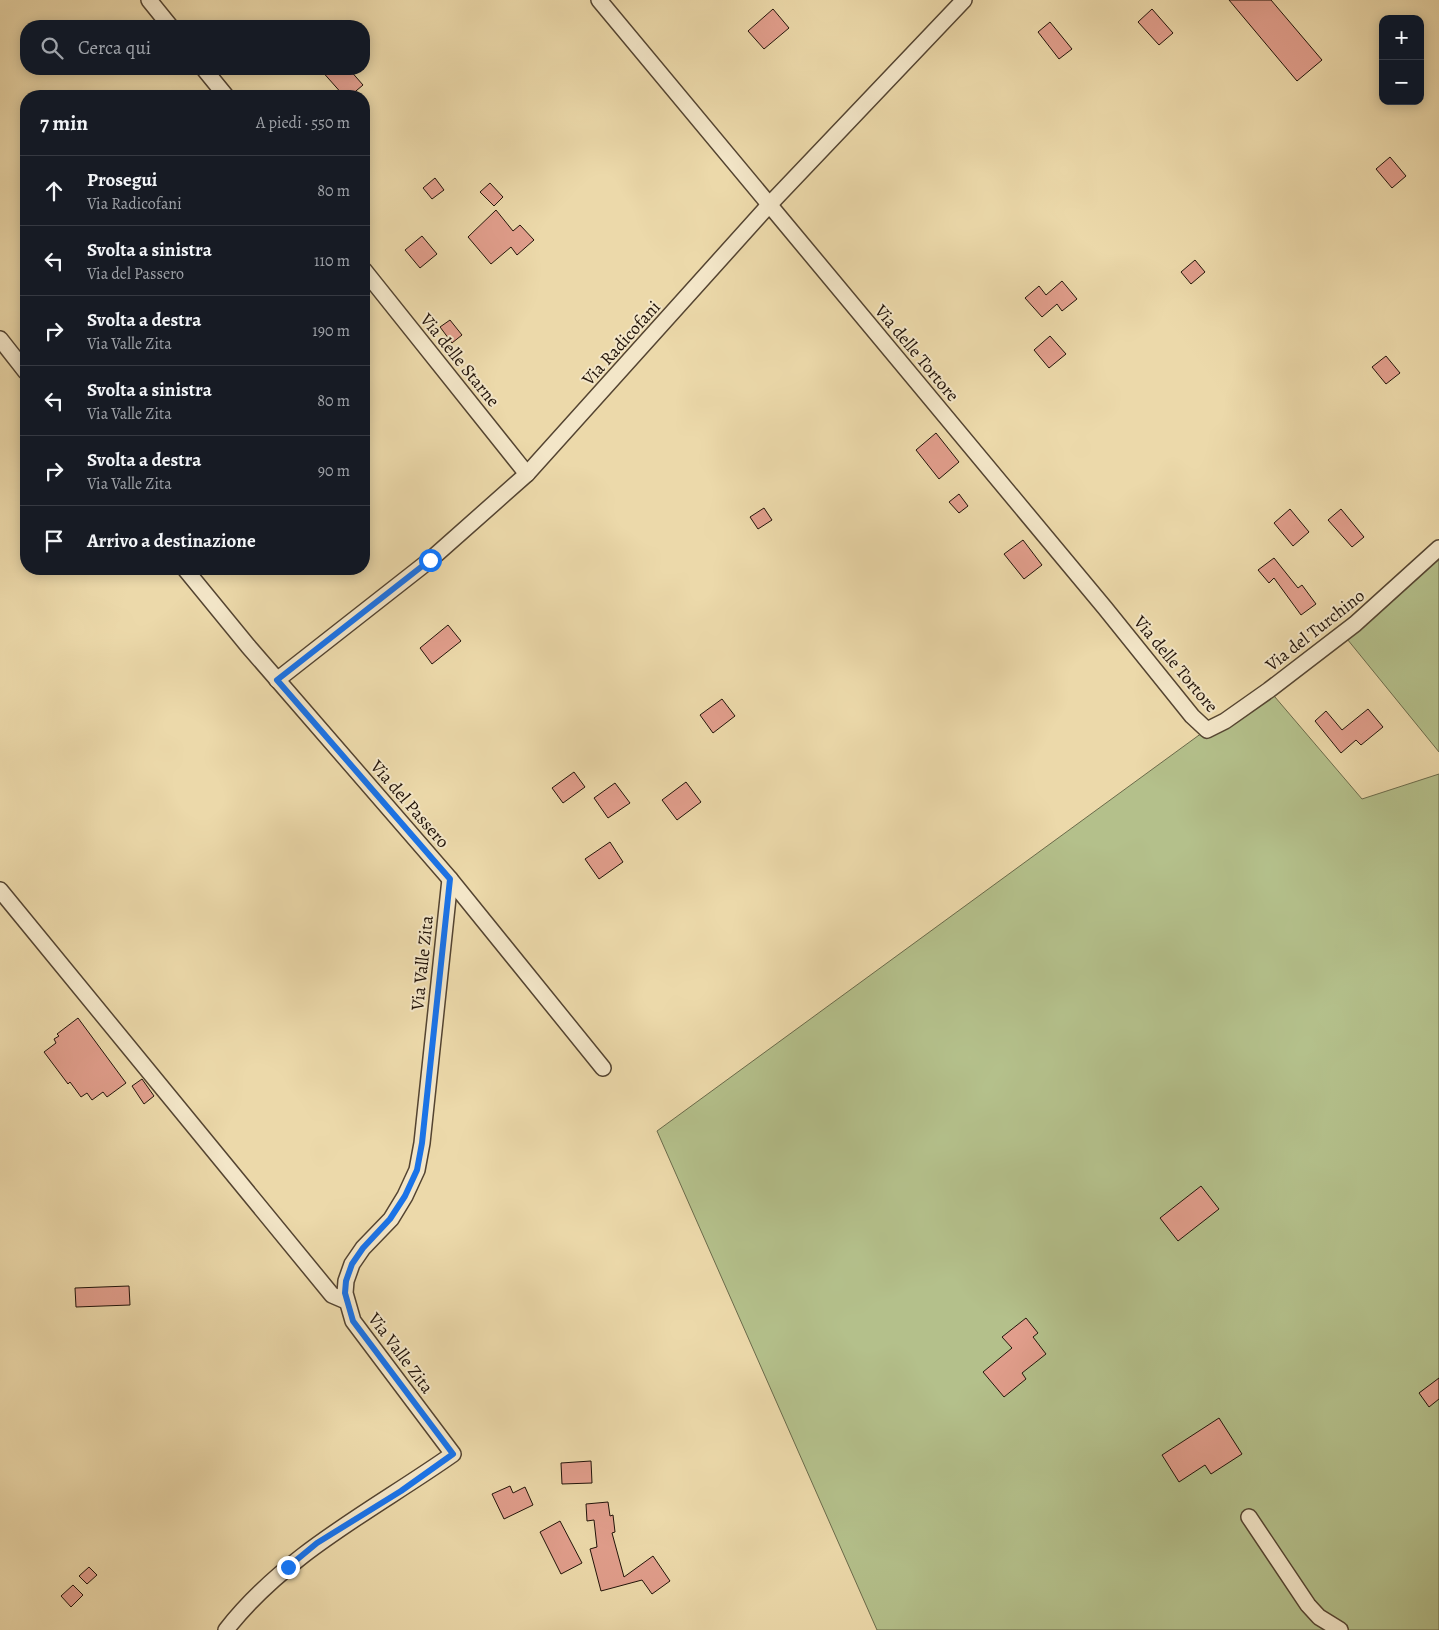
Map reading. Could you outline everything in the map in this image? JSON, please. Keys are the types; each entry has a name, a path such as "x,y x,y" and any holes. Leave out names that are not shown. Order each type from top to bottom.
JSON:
{"street":[{"path":"149,0 165,20"},
{"name":"Via delle Tortore","path":"599,0 1105,608 1192,716 1206,730"},
{"name":"Via Radicofani","path":"277,680 430,560 526,474 769,205 964,0"},
{"path":"209,75 221,90"},
{"name":"Via delle Starne","path":"370,278 526,474"},
{"path":"0,339 20,364"},
{"name":"Via del Turchino","path":"1206,730 1225,721 1355,624 1439,548"},
{"name":"Via del Passero","path":"190,575 277,680 450,879 602,1068"},
{"name":"Via Valle Zita","path":"226,1630 288,1567 317,1543 401,1491 453,1454 353,1321 346,1301 346,1281 352,1264 363,1248 390,1219 405,1196 417,1170 422,1143 450,879"},
{"path":"0,890 332,1295 346,1301"},
{"path":"1249,1517 1308,1605 1319,1617 1340,1630"}],"green space":[{"path":"1439,548 1439,752 1343,634"},
{"path":"1269,690 1362,799 1439,774 1439,1630 877,1630 657,1131 1206,730"}],"building":[{"path":"1229,0 1271,0 1322,60 1297,81"},
{"path":"773,9 789,28 764,49 748,31"},
{"path":"1152,9 1173,33 1159,45 1138,22"},
{"path":"1050,22 1072,49 1059,59 1038,32"},
{"path":"325,75 354,75 363,85 357,90 339,90"},
{"path":"1390,157 1406,176 1392,188 1376,169"},
{"path":"435,178 444,190 432,199 423,188"},
{"path":"490,183 503,197 494,206 480,192"},
{"path":"496,210 513,231 520,225 534,240 517,255 511,247 491,264 468,237"},
{"path":"422,236 437,254 420,268 405,250"},
{"path":"1195,260 1205,272 1191,284 1181,272"},
{"path":"1062,281 1077,299 1062,311 1057,304 1042,317 1025,298 1039,286 1046,295"},
{"path":"450,320 462,335 452,343 440,327"},
{"path":"1050,336 1066,354 1049,368 1034,350"},
{"path":"1386,356 1400,373 1386,384 1372,367"},
{"path":"936,433 959,462 939,479 916,450"},
{"path":"959,494 968,506 959,513 949,502"},
{"path":"764,508 772,520 758,529 750,517"},
{"path":"1290,509 1309,532 1293,546 1274,523"},
{"path":"1341,509 1364,537 1352,547 1328,520"},
{"path":"1023,540 1042,565 1024,579 1004,554"},
{"path":"1274,558 1298,588 1302,585 1316,604 1301,615 1274,578 1269,583 1258,570"},
{"path":"448,625 461,641 432,664 420,648"},
{"path":"722,699 735,716 713,733 700,715"},
{"path":"1368,709 1383,727 1361,745 1356,740 1341,753 1315,721 1326,711 1342,730"},
{"path":"574,772 585,787 563,803 552,788"},
{"path":"686,782 701,802 677,820 662,800"},
{"path":"615,783 630,803 608,818 594,798"},
{"path":"610,842 623,862 599,879 585,859"},
{"path":"78,1018 126,1083 107,1097 103,1092 92,1100 87,1093 81,1097 70,1082 68,1084 44,1052 56,1043 54,1039 59,1036 57,1034"},
{"path":"142,1079 154,1096 144,1104 132,1086"},
{"path":"1201,1186 1219,1209 1178,1241 1160,1218"},
{"path":"129,1286 130,1305 76,1307 75,1288"},
{"path":"1026,1318 1038,1333 1033,1337 1046,1354 1022,1373 1026,1379 1004,1397 983,1372 1012,1348 1002,1337"},
{"path":"1439,1378 1439,1399 1429,1407 1419,1393"},
{"path":"1219,1418 1242,1454 1211,1474 1205,1465 1179,1482 1162,1455"},
{"path":"591,1461 592,1483 562,1484 561,1463"},
{"path":"510,1486 513,1493 525,1487 533,1505 504,1519 492,1494"},
{"path":"608,1502 610,1516 613,1515 615,1532 612,1533 624,1577 653,1556 670,1581 652,1594 642,1580 601,1591 590,1549 597,1547 594,1520 587,1521 586,1504"},
{"path":"560,1521 582,1563 561,1574 540,1532"},
{"path":"89,1567 97,1575 87,1584 79,1576"},
{"path":"73,1585 83,1595 71,1607 61,1596"}],"route":[{"path":"288,1567 317,1543 401,1491 453,1454 353,1321 345,1293 346,1281 352,1264 363,1248 390,1219 405,1196 417,1170 422,1143 450,879 277,680 430,560"}]}
